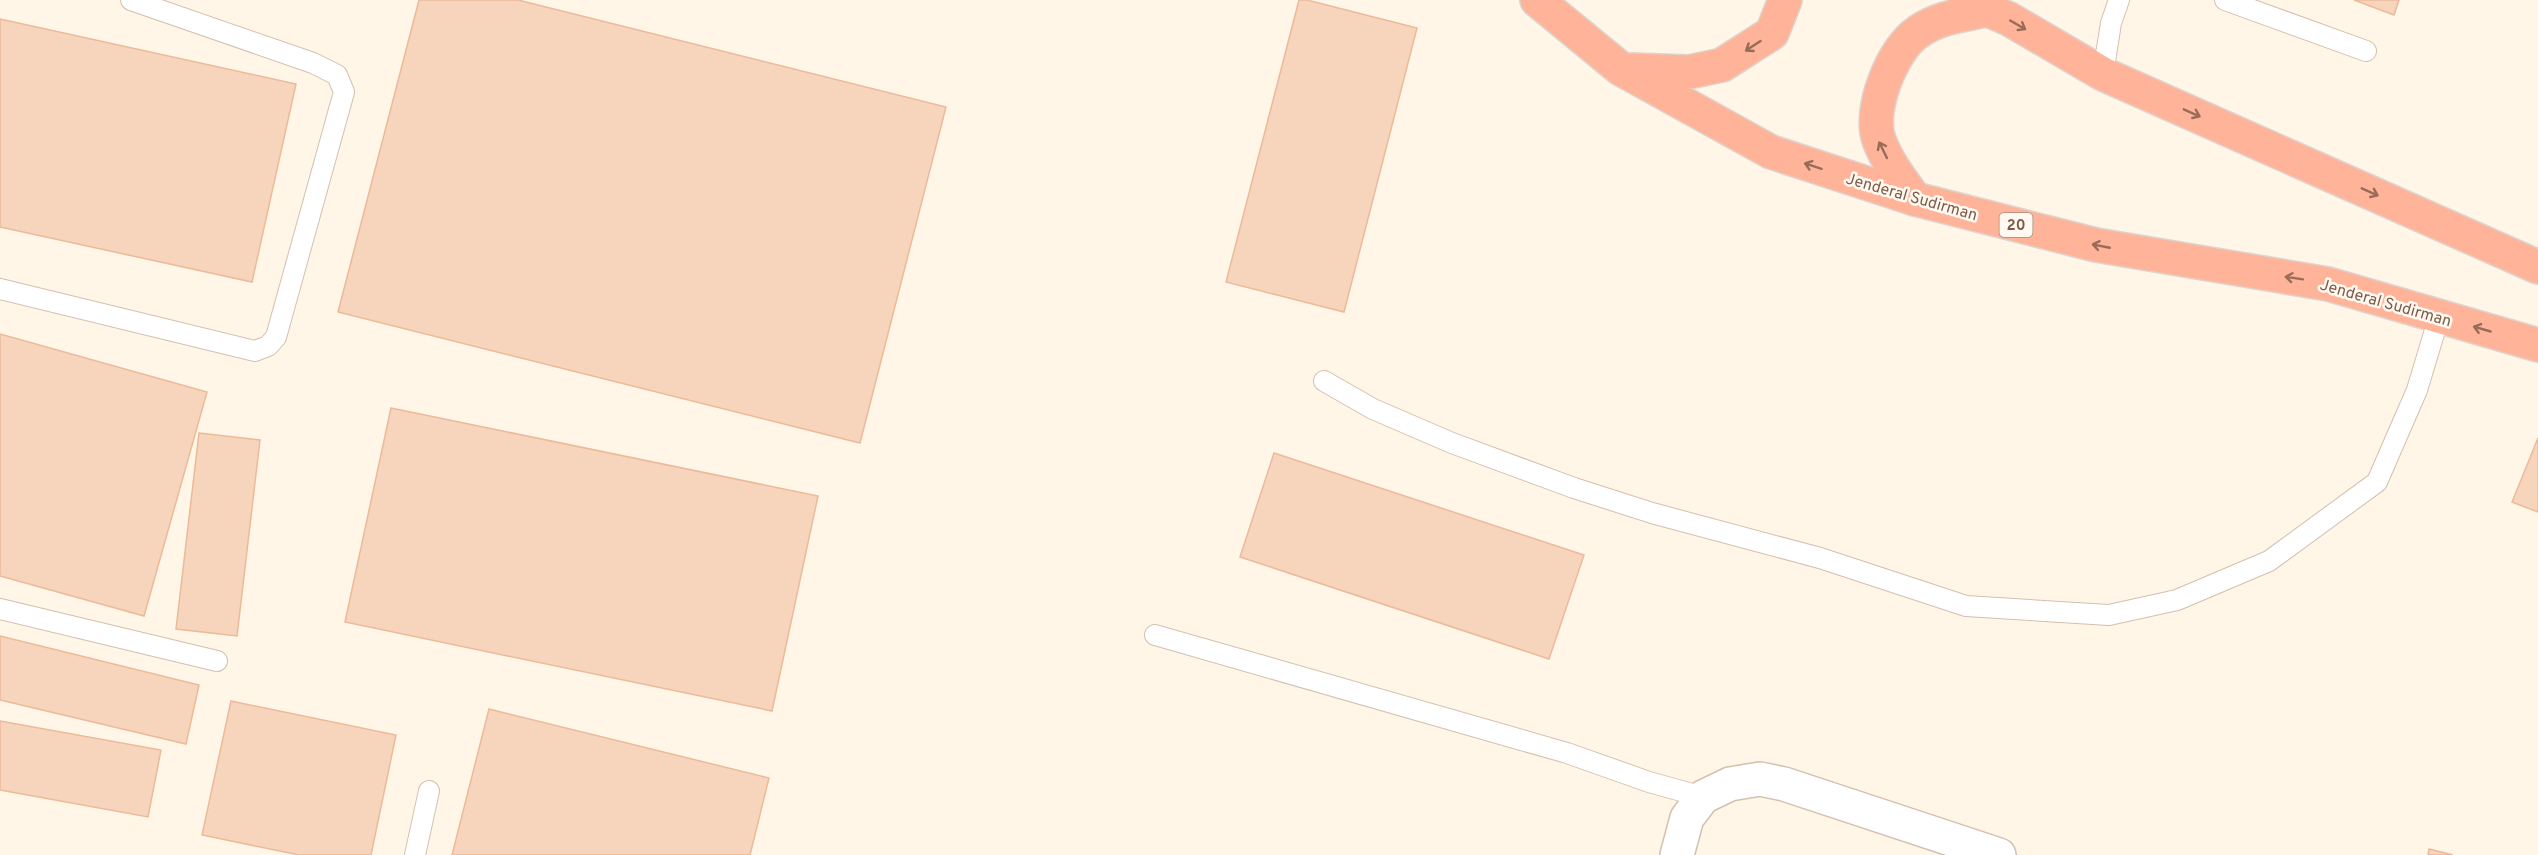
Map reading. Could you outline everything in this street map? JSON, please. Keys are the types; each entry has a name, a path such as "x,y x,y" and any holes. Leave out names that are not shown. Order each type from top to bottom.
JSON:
{"highway":[{"name":"Jenderal Sudirman","path":"1537,0 1621,69 1771,152 1915,199 2096,245 2328,284 2538,345"},
{"path":"1621,69 1689,72 1722,65 1772,33 1785,0"},
{"path":"1915,199 1891,166 1878,138 1876,115 1879,97 1902,48 1916,33 1943,18 1976,5 2009,19 2103,74 2538,267"}],"street":[{"path":"1677,855 1687,818 1703,796 1730,784 1760,779 1784,784 1999,855"}],"lane":[{"path":"0,290 255,351 268,346 276,337 344,92 337,75 313,63 131,0"},
{"path":"2103,74 2111,23 2119,0"},
{"path":"2225,0 2366,51"},
{"path":"1324,381 1373,409 1452,443 1574,488 1652,513 1820,558 1966,606 2109,615 2177,600 2269,561 2377,482 2417,390 2439,317"},
{"path":"0,609 217,661"},
{"path":"1155,635 1567,753 1649,782 1703,796"},
{"path":"416,855 429,791"}],"building":[{"path":"419,0 518,0 946,107 860,443 338,312"},
{"path":"1299,0 1307,0 1417,28 1344,312 1226,282"},
{"path":"2354,0 2399,0 2394,15"},
{"path":"0,19 296,84 252,282 0,227"},
{"path":"0,334 207,392 144,616 0,576"},
{"path":"391,408 818,496 772,711 345,622"},
{"path":"199,433 260,440 237,636 176,629"},
{"path":"2538,438 2538,512 2512,502"},
{"path":"1274,453 1584,555 1549,659 1240,557"},
{"path":"0,636 199,685 186,744 0,700"},
{"path":"231,701 396,735 371,855 299,855 202,835"},
{"path":"489,709 769,778 750,855 452,855"},
{"path":"0,721 161,750 148,817 0,790"},
{"path":"2429,849 2453,855 2428,855"}]}
